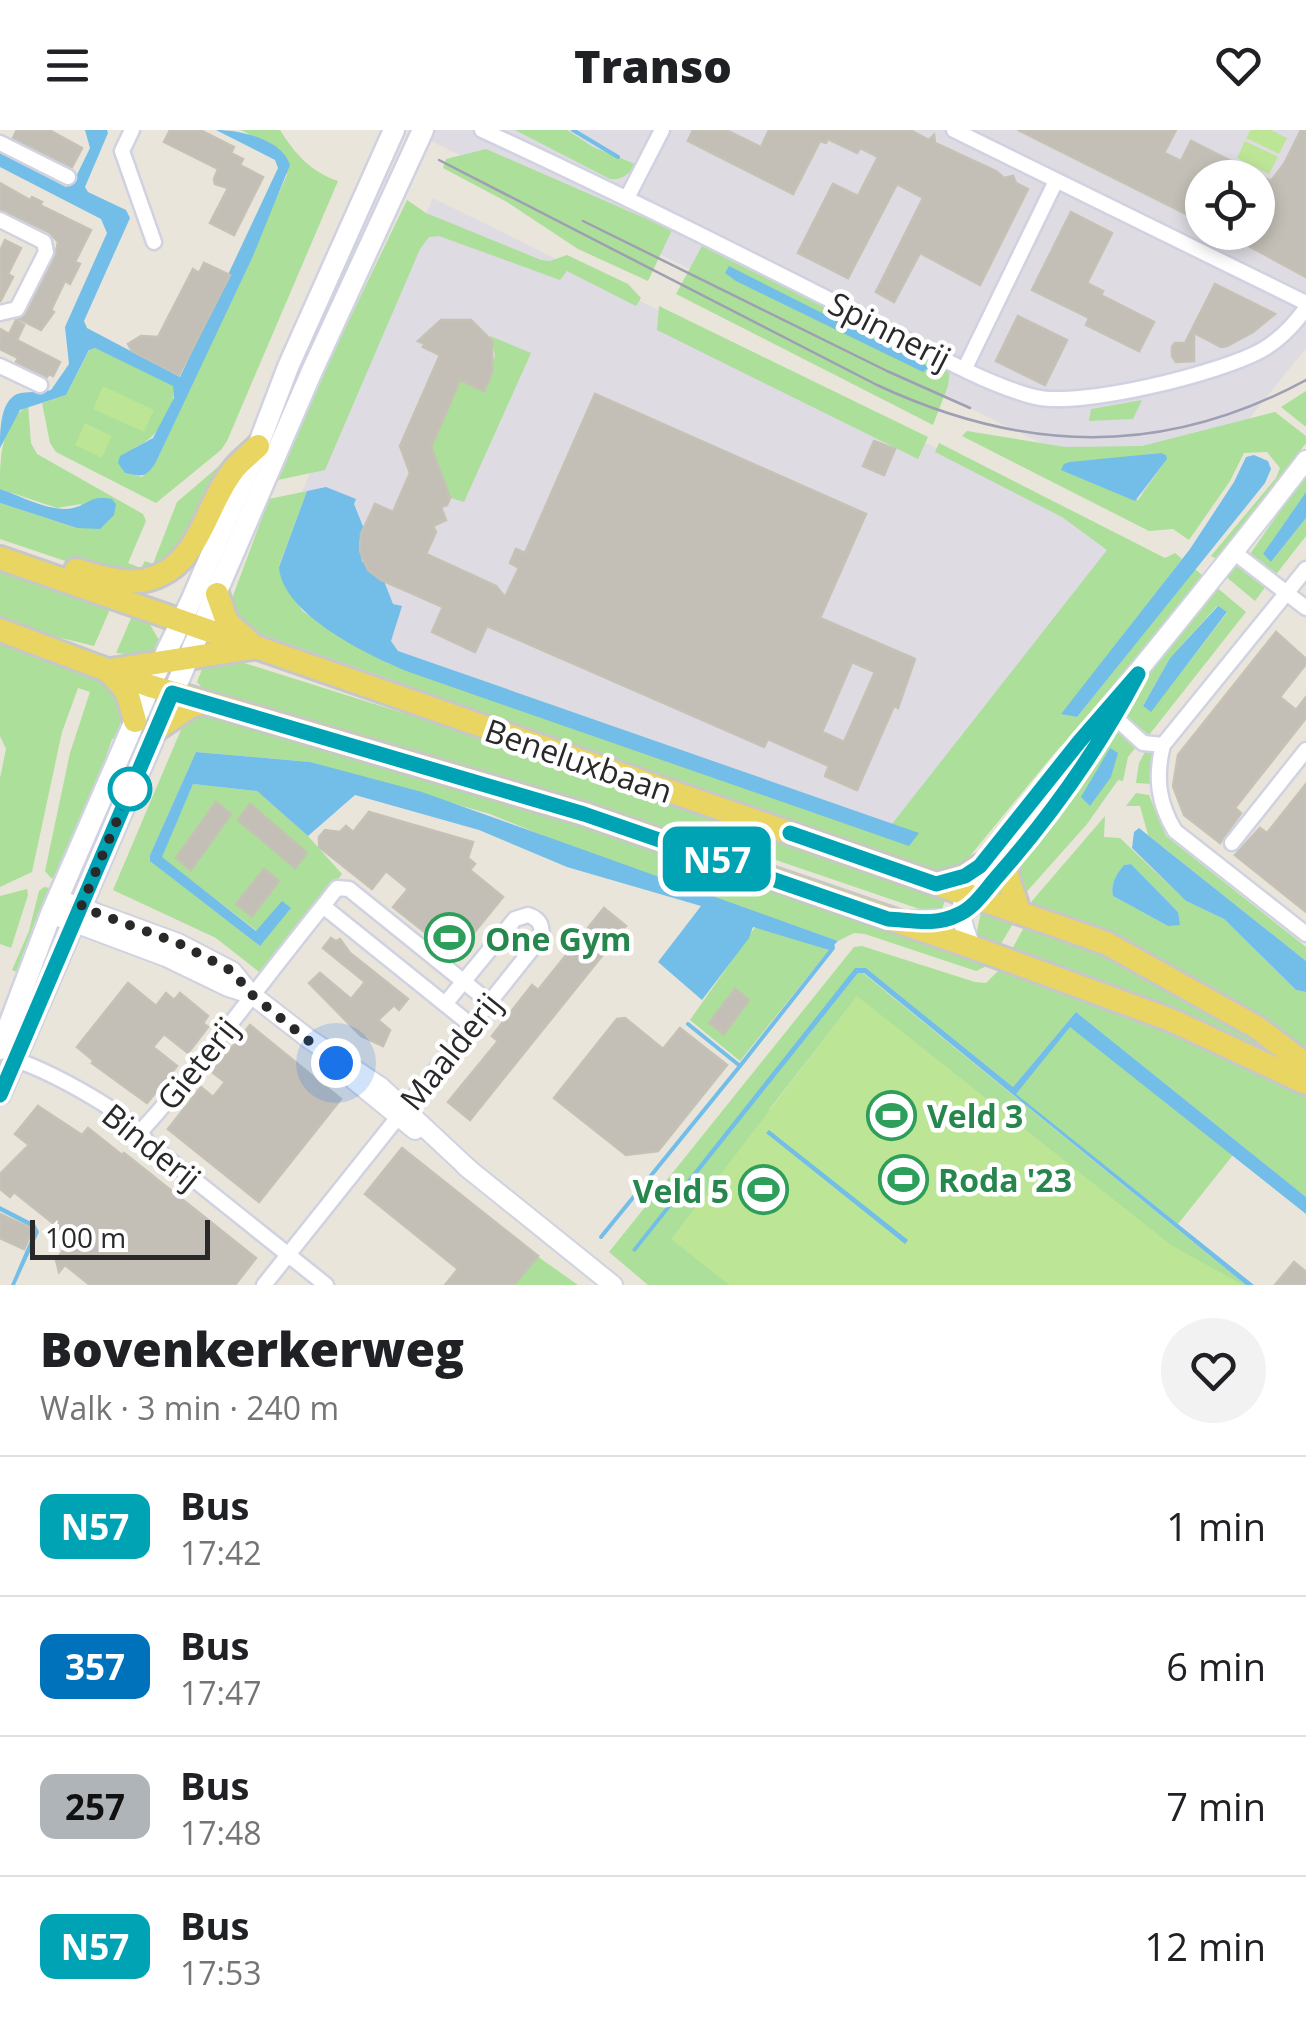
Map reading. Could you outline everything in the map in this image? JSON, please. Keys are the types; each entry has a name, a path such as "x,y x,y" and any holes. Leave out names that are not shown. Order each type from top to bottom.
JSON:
{"main road":[{"path":"8,1055 78,915 161,690 188,660 192,625 288,367 394,130"},
{"path":"161,690 162,662 217,594 312,371 423,130"},
{"path":"7,561 47,563 104,578 143,582 173,570 192,547 234,468 258,446"},
{"name":"Beneluxbaan","path":"7,561 936,884 968,901 1018,911 1106,943 1258,1028 1306,1064"},
{"path":"217,594 228,622 254,647"},
{"name":"Beneluxbaan","path":"0,630 161,690 584,814 972,946 1171,1020 1306,1084"},
{"path":"108,671 254,647"},
{"path":"108,671 127,692 146,725"},
{"path":"0,1094 8,1055 54,906 146,725 203,703"},
{"path":"936,884 965,876 980,866"},
{"path":"1007,866 1007,884 1018,911"}],"street":[{"path":"132,130 122,150 154,242"},
{"name":"Spinnerij","path":"482,130 627,198 965,368 1035,397 1081,398 1234,363 1264,349 1291,329 1306,305"},
{"path":"627,198 662,130"},
{"path":"954,130 1306,305"},
{"path":"0,142 68,177"},
{"path":"965,368 1056,180"},
{"path":"0,220 44,242 46,252 18,309 0,313"},
{"path":"0,366 40,385"},
{"path":"888,919 934,922 968,901 1007,866 1138,674 1306,460"},
{"path":"1235,553 1306,608"},
{"path":"1306,569 1162,745 1158,767 1159,796 1175,831 1306,934"},
{"path":"1111,713 1144,743 1162,745"},
{"path":"972,946 968,901 980,866 1111,713"},
{"path":"1216,862 1306,750"},
{"path":"471,1024 323,906 337,888 349,888 490,1002"},
{"path":"54,906 251,994 613,1285"},
{"name":"Gieterij","path":"141,1131 195,1072 251,994 323,906"},
{"name":"Maalderij","path":"264,1285 540,938 542,930 537,919 524,915 515,919 445,1004"},
{"name":"Binderij","path":"8,1055 85,1094 141,1131 147,1142 326,1285"}],"shaded area":[{"path":"434,130 1306,130 1306,348 1176,510 429,140"},
{"path":"433,198 1149,554 913,855 242,626"}],"green space":[{"path":"241,130 280,130 304,161 338,181 227,441 156,503 56,452 50,443 42,403 66,395 90,349 95,348 164,379 173,385 169,413 150,438 135,447 125,473 142,477 156,462 287,175 280,150"},
{"path":"515,130 567,130 593,147 635,164 625,176 610,179"},
{"path":"1251,130 1271,130 1287,138 1279,154 1246,138"},
{"path":"1245,141 1278,157 1275,163 1237,158"},
{"path":"486,149 672,230 648,281 578,249 507,202 443,168 446,159"},
{"path":"407,200 426,213 541,260 567,255 628,284 641,298 636,306 567,271 560,280 439,236 429,237 420,249 325,470 278,480 326,368"},
{"path":"702,246 950,369 948,386 933,425 676,294"},
{"path":"659,306 928,437 918,459 657,330"},
{"path":"490,336 531,353 464,502 451,498 430,446 463,372 483,389 495,355"},
{"path":"103,386 154,410 144,432 93,409"},
{"path":"1306,391 1306,427 1281,407"},
{"path":"1142,400 1133,419 1089,421 1091,409"},
{"path":"28,405 31,443 37,454 143,514 146,521 128,563 141,568 145,561 153,564 177,502 225,461 234,460 179,556 144,573 89,569 0,539 0,503 77,528 81,504 57,508 0,489 1,455 7,432"},
{"path":"1275,412 1306,436 1306,443 1219,560 1211,556 1276,478 1280,468 1267,452 1244,453 1230,481 1189,540 1173,529 1149,531 962,436 967,431 1065,447 1142,446","holes":["1161,453 1166,455 1138,500 1064,464"]},
{"path":"85,423 112,436 102,458 75,445"},
{"path":"939,443 1165,558 1175,553 1182,559 1062,714 1077,717 1195,569 1203,576 1090,719 1058,749 965,862 938,874 469,715 393,680 240,627 231,601 269,499 307,491 279,566 302,611 387,663 918,833 892,824 1107,550 1062,517 935,452"},
{"path":"1306,474 1306,492 1263,555 1272,561 1306,518 1306,536 1274,577 1250,554"},
{"path":"1235,561 1266,586 1255,601 1224,575"},
{"path":"0,569 111,607 94,646 29,630 0,618"},
{"path":"1215,586 1246,612 1149,735 1117,710","holes":["1217,606 1227,613 1151,711 1143,706 1170,658"]},
{"path":"133,614 149,623 162,645 159,651 116,653"},
{"path":"0,644 86,675 127,704 123,736 112,739 106,756 109,766 59,879 51,878 45,871 70,753 90,692 78,688 62,732 32,872 0,887 0,778 6,749 0,736"},
{"path":"235,660 447,723 947,894 940,916 744,849 662,829 211,697 197,682 204,664"},
{"path":"202,713 595,826 989,965 976,971 865,934 854,933 838,941 571,847 490,814 310,762 196,752 150,855 151,861 260,946 257,931 161,857 193,784 257,791 308,836 342,874 263,975 216,938 113,890 183,725"},
{"path":"1120,728 1136,747 1128,757 1123,781 1118,780 1087,824 1022,897 1016,867 1059,817"},
{"path":"1147,748 1155,754 1151,784 1136,783 1139,763"},
{"path":"1136,793 1149,795 1166,836 1306,947 1306,961 1148,835 1140,806 1126,806"},
{"path":"1105,816 1104,837 1120,838 1186,901 1224,919 1296,990 1306,992 1306,1197 1076,1012 1013,1087 866,968 856,968 634,1251 858,973 863,973 1246,1285 1213,1285 852,1003 769,1110 984,1285 648,1285 609,1252 854,947 862,946 986,983 1002,967 1027,922 1032,901","holes":["1131,864 1178,912 1168,926 1113,896 1118,872"]},
{"path":"44,887 55,889 17,972 12,970 29,931 39,891"},
{"path":"27,889 11,948 0,944 0,896"},
{"path":"982,908 1017,917 999,947 976,935"},
{"path":"756,926 829,950 740,1061 690,1020"},
{"name":"Roda '23","path":"857,996 1171,1245 1243,1285 729,1285 671,1239"},
{"path":"1070,1026 1233,1155 1178,1224 1015,1094"},
{"path":"537,1256 578,1285 514,1285"}],"water":[{"path":"85,130 108,133 85,187 126,210 130,218 84,321 87,328 180,377 278,168 275,160 216,130 248,134 269,142 286,156 290,165 253,256 156,462 143,475 125,473 118,463 120,456 153,438 174,398 173,386 95,348 89,350 66,395 20,410 0,448 2,418 11,398 51,390 69,364 65,327 107,233 101,219 0,167 0,153 66,187 73,183 90,148"},
{"path":"729,266 929,367 923,372 736,281 725,273"},
{"path":"1161,453 1167,459 1135,501 1061,470 1070,462"},
{"path":"1254,455 1268,461 1271,469 1265,483 1077,717 1061,714 1190,549 1246,457"},
{"path":"326,487 356,499 354,504 364,529 359,543 362,561 384,581 393,604 402,606 391,641 398,651 919,833 909,846 409,672 351,644 295,601 279,567 307,491"},
{"path":"0,489 55,508 73,508 99,498 112,499 116,504 114,515 100,529 77,528 0,503"},
{"path":"1306,492 1306,518 1271,562 1263,554"},
{"path":"1218,606 1227,612 1151,712 1143,706 1170,658"},
{"path":"1110,748 1118,753 1111,777 1090,806 1081,797"},
{"path":"196,752 310,762 422,792 838,941 829,950 753,927 749,938 702,1000 658,962 701,906 567,867 479,830 355,795 308,836 257,791 193,784 162,857 256,931 282,901 291,908 260,946 150,861"},
{"path":"1139,828 1306,961 1306,992 1296,990 1224,919 1186,901 1132,848 1134,832"},
{"path":"1131,864 1178,912 1180,925 1168,926 1113,896 1116,876 1124,865"},
{"path":"855,968 866,968 1013,1087 1076,1012 1306,1197 1306,1214 1070,1027 1016,1094 1254,1285 1246,1285 864,973 858,973 635,1252 632,1250"},
{"path":"769,1130 908,1240 905,1244 766,1133"},
{"path":"0,1206 35,1224 39,1232 15,1285 11,1285 35,1229 0,1211"}],"building":[{"path":"17,130 49,130 82,148 72,167 13,138"},
{"path":"170,130 200,130 234,147 231,153 243,159 240,165 263,177 234,235 210,223 228,188 215,184 218,169 164,142"},
{"path":"693,130 726,130 761,147 769,130 910,130 929,140 934,135 935,143 1004,178 1013,176 1016,183 1028,189 980,285 920,253 894,302 876,292 923,198 897,184 848,278 798,253 833,184 858,196 878,157 860,148 857,153 828,139 826,143 820,141 793,194 688,141"},
{"path":"1018,130 1176,130 1164,153 1181,161 1191,141 1229,160 1185,160 1185,214"},
{"path":"1301,130 1306,130 1306,277 1256,250 1275,250 1275,176"},
{"path":"0,183 91,230 75,262 80,264 70,284 65,281 51,310 54,312 41,330 19,319 26,314 55,257 58,242 49,232 0,209"},
{"path":"1071,212 1112,233 1087,283 1103,291 1101,295 1154,322 1139,351 1086,325 1089,318 1032,290"},
{"path":"5,240 21,248 8,274 13,277 0,302 0,251"},
{"path":"204,263 230,275 179,375 132,351 128,344 141,336 158,337 193,269 199,273"},
{"path":"1215,284 1275,314 1227,346 1221,347 1194,333 1194,361 1176,362 1172,347 1185,343"},
{"path":"1018,316 1067,340 1045,385 996,361"},
{"path":"16,320 24,325 17,340 60,362 53,376 47,377 16,362 18,358 0,349 0,329 9,334"},
{"path":"441,320 471,320 492,341 492,372 484,391 460,380 431,447 450,498 441,507 446,520 433,526 436,532 426,554 496,586 505,597 519,568 510,563 516,549 525,553 595,394 866,514 820,618 915,659 898,708 894,706 857,790 825,776 829,766 768,739 764,747 487,626 475,652 432,632 443,607 381,580 368,570 360,551 361,534 375,504 393,512 410,473 400,446 440,355 418,341","holes":["852,662 875,672 844,742 822,732"]},
{"path":"874,441 895,449 884,475 863,466"},
{"path":"1276,632 1306,659 1280,697 1296,710 1306,697 1306,718 1235,808 1241,813 1220,843 1184,815 1173,786 1178,755"},
{"path":"1306,784 1306,912 1235,855 1260,828 1267,833"},
{"path":"216,802 231,814 191,870 176,858"},
{"path":"250,804 307,853 295,868 238,820"},
{"path":"369,812 473,842 468,858 475,864 470,870 503,897 455,956 393,907 408,889 386,871 372,889 319,847 319,837 325,830 340,832 346,826 353,832"},
{"path":"264,869 279,881 252,916 236,904"},
{"path":"604,908 626,926 470,1120 448,1102 498,1041 492,1036 532,985 538,990"},
{"path":"331,938 340,939 350,953 408,999 399,1010 394,1005 378,1020 390,1030 383,1046 361,1036 309,983 320,973 351,999 365,982 323,948"},
{"path":"128,983 156,1006 166,993 174,1000 180,993 208,1016 203,1023 208,1027 188,1053 164,1034 153,1047 177,1066 147,1103 92,1063 77,1047"},
{"path":"735,989 749,1000 724,1034 709,1023"},
{"path":"625,1018 663,1049 680,1028 727,1065 658,1151 626,1155 554,1098 617,1019"},
{"path":"250,1025 341,1099 259,1202 168,1129 201,1087 213,1097 225,1082 212,1072"},
{"path":"38,1106 82,1135 88,1128 124,1153 256,1258 235,1285 90,1285 65,1265 59,1272 56,1260 68,1244 89,1252 14,1192 10,1197 0,1189 0,1174 29,1145 15,1134"},
{"path":"402,1148 538,1256 514,1285 445,1285 458,1269 365,1194"},
{"path":"0,1214 33,1229 24,1249 0,1238"},
{"path":"1294,1262 1306,1272 1306,1285 1275,1285"}],"waterway":[{"path":"573,130 618,157"},
{"path":"740,1066 833,948 832,944"},
{"path":"601,1237 740,1066 688,1024"}],"tram line":[{"path":"439,160 877,385 931,408 985,424 1039,434 1145,434 1199,423 1252,405 1306,380"},
{"path":"583,221 970,408"}],"bus line":[{"name":"N57","path":"0,1095 172,693 584,814 888,919 934,922 971,907 1007,866 1115,717 1138,674 980,866 965,876 936,884 790,833"}],"place":[{"name":"One Gym","path":"450,938"},
{"name":"Veld 3","path":"892,1115"},
{"name":"Roda '23","path":"903,1179"},
{"name":"Veld 5","path":"764,1190"}],"route":[{"path":"130,789 81,907 178,943 232,971 251,994 336,1063"}]}
